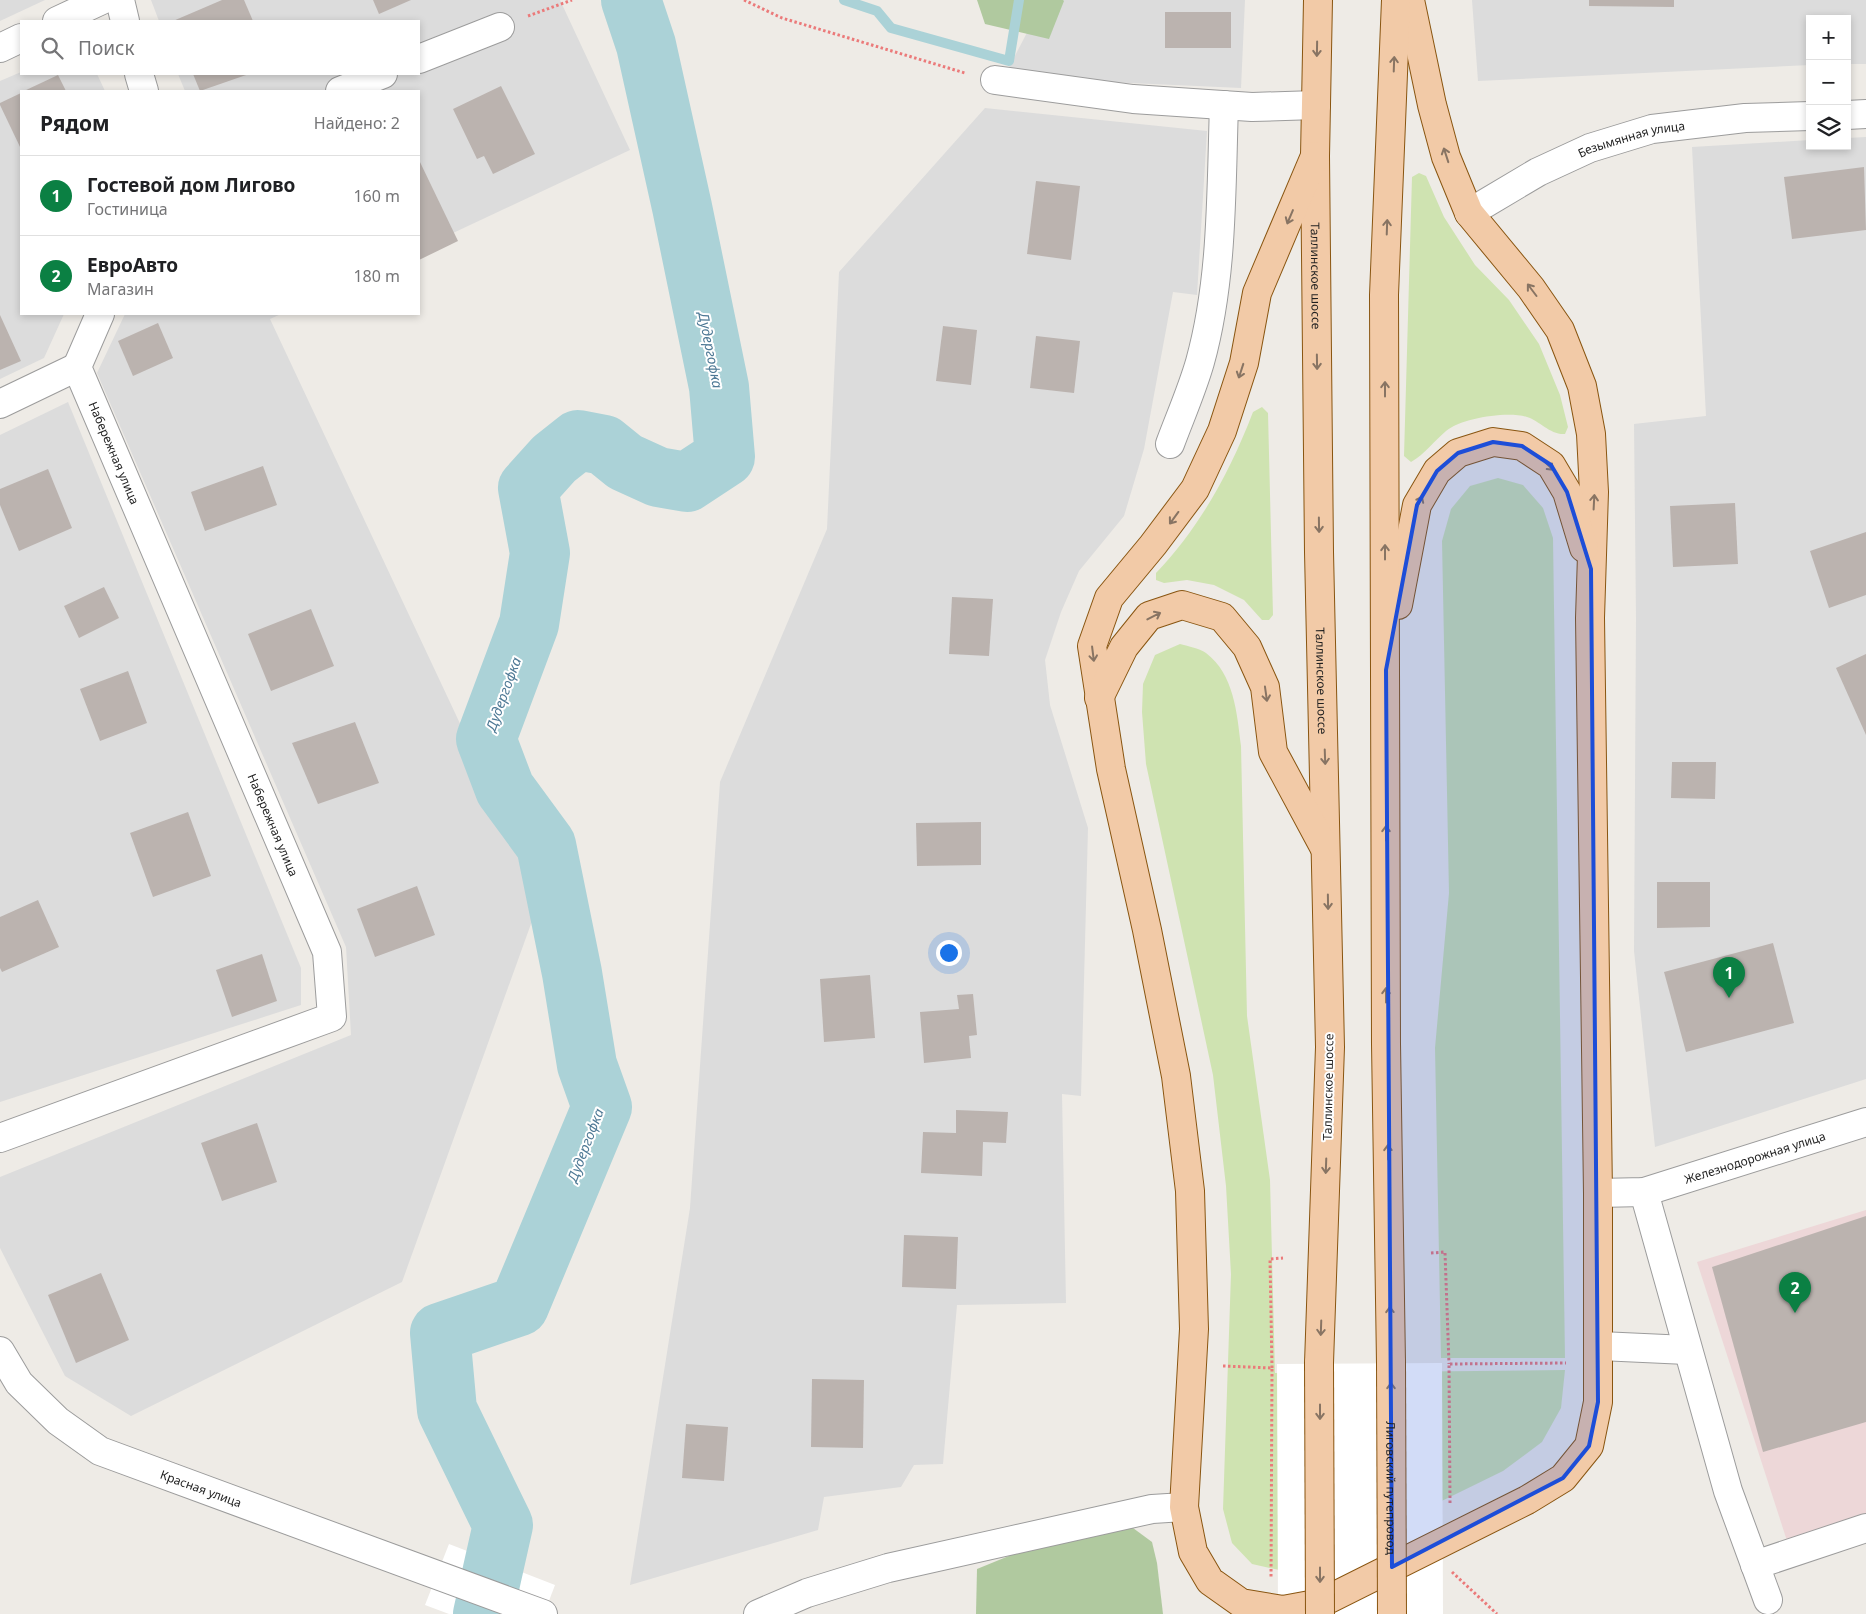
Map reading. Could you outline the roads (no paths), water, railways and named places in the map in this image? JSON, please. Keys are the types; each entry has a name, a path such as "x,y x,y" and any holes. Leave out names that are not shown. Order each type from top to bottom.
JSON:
{"main road":[{"name":"Таллинское шоссе","path":"1318,0 1315,156 1319,552 1330,1047 1320,1363 1320,1614"},
{"path":"1386,670 1384,295 1396,0"},
{"path":"1315,156 1257,293 1244,363 1222,431 1195,489 1153,545 1109,598 1092,646 1111,769 1147,930 1176,1076 1190,1191 1194,1329 1184,1507 1193,1552 1210,1582 1241,1603 1282,1610 1321,1603 1527,1500 1563,1478 1588,1446 1598,1402 1600,1346 1590,569 1594,492 1590,434 1582,386 1560,330 1531,288 1469,213 1446,158 1432,105 1410,0"},
{"path":"1386,670 1416,506 1437,471 1458,453 1493,442 1522,446 1551,465 1567,492 1590,569"},
{"path":"1099,698 1124,647 1149,616 1182,604 1222,617 1247,647 1265,686 1273,752 1327,853"},
{"name":"Лиговский путепровод","path":"1386,670 1386,1044 1391,1363 1392,1614"}],"street":[{"path":"58,20 102,0"},
{"path":"120,0 125,20"},
{"path":"420,59 500,27"},
{"path":"0,48 20,38"},
{"path":"139,75 144,90"},
{"path":"343,90 380,75"},
{"path":"995,80 1133,99 1224,106 1316,105"},
{"path":"1170,444 1200,362 1215,282 1221,207 1224,106"},
{"path":"1851,115 1866,114"},
{"name":"Безымянная улица","path":"1469,213 1538,172 1590,148 1652,129 1745,118 1806,116"},
{"path":"0,404 78,367 100,315"},
{"name":"Набережная улица","path":"0,1138 332,1017 327,952 78,367"},
{"name":"Железнодорожная улица","path":"1598,1193 1644,1192 1866,1122"},
{"path":"1644,1192 1728,1491 1768,1600"},
{"path":"1600,1346 1687,1350"},
{"name":"Красная улица","path":"0,1351 19,1383 58,1421 100,1451 543,1614"},
{"path":"758,1614 807,1593 888,1568 1152,1509 1184,1507"},
{"path":"1755,1565 1866,1528"}],"waterway":[{"name":"Дудергофка","path":"483,1614 503,1525 447,1410 440,1333 519,1306 602,1107 587,1065 572,973 546,845 505,789 486,739 529,624 540,553 528,488 554,459 578,440 604,445 625,462 658,477 687,482 725,457 719,387 682,207 646,45 631,0"},
{"path":"844,0 877,11 891,28 1009,61 1019,0"}],"place":[{"name":"Гостевой дом Лигово","path":"1729,998"},
{"name":"ЕвроАвто","path":"1795,1313"}]}
